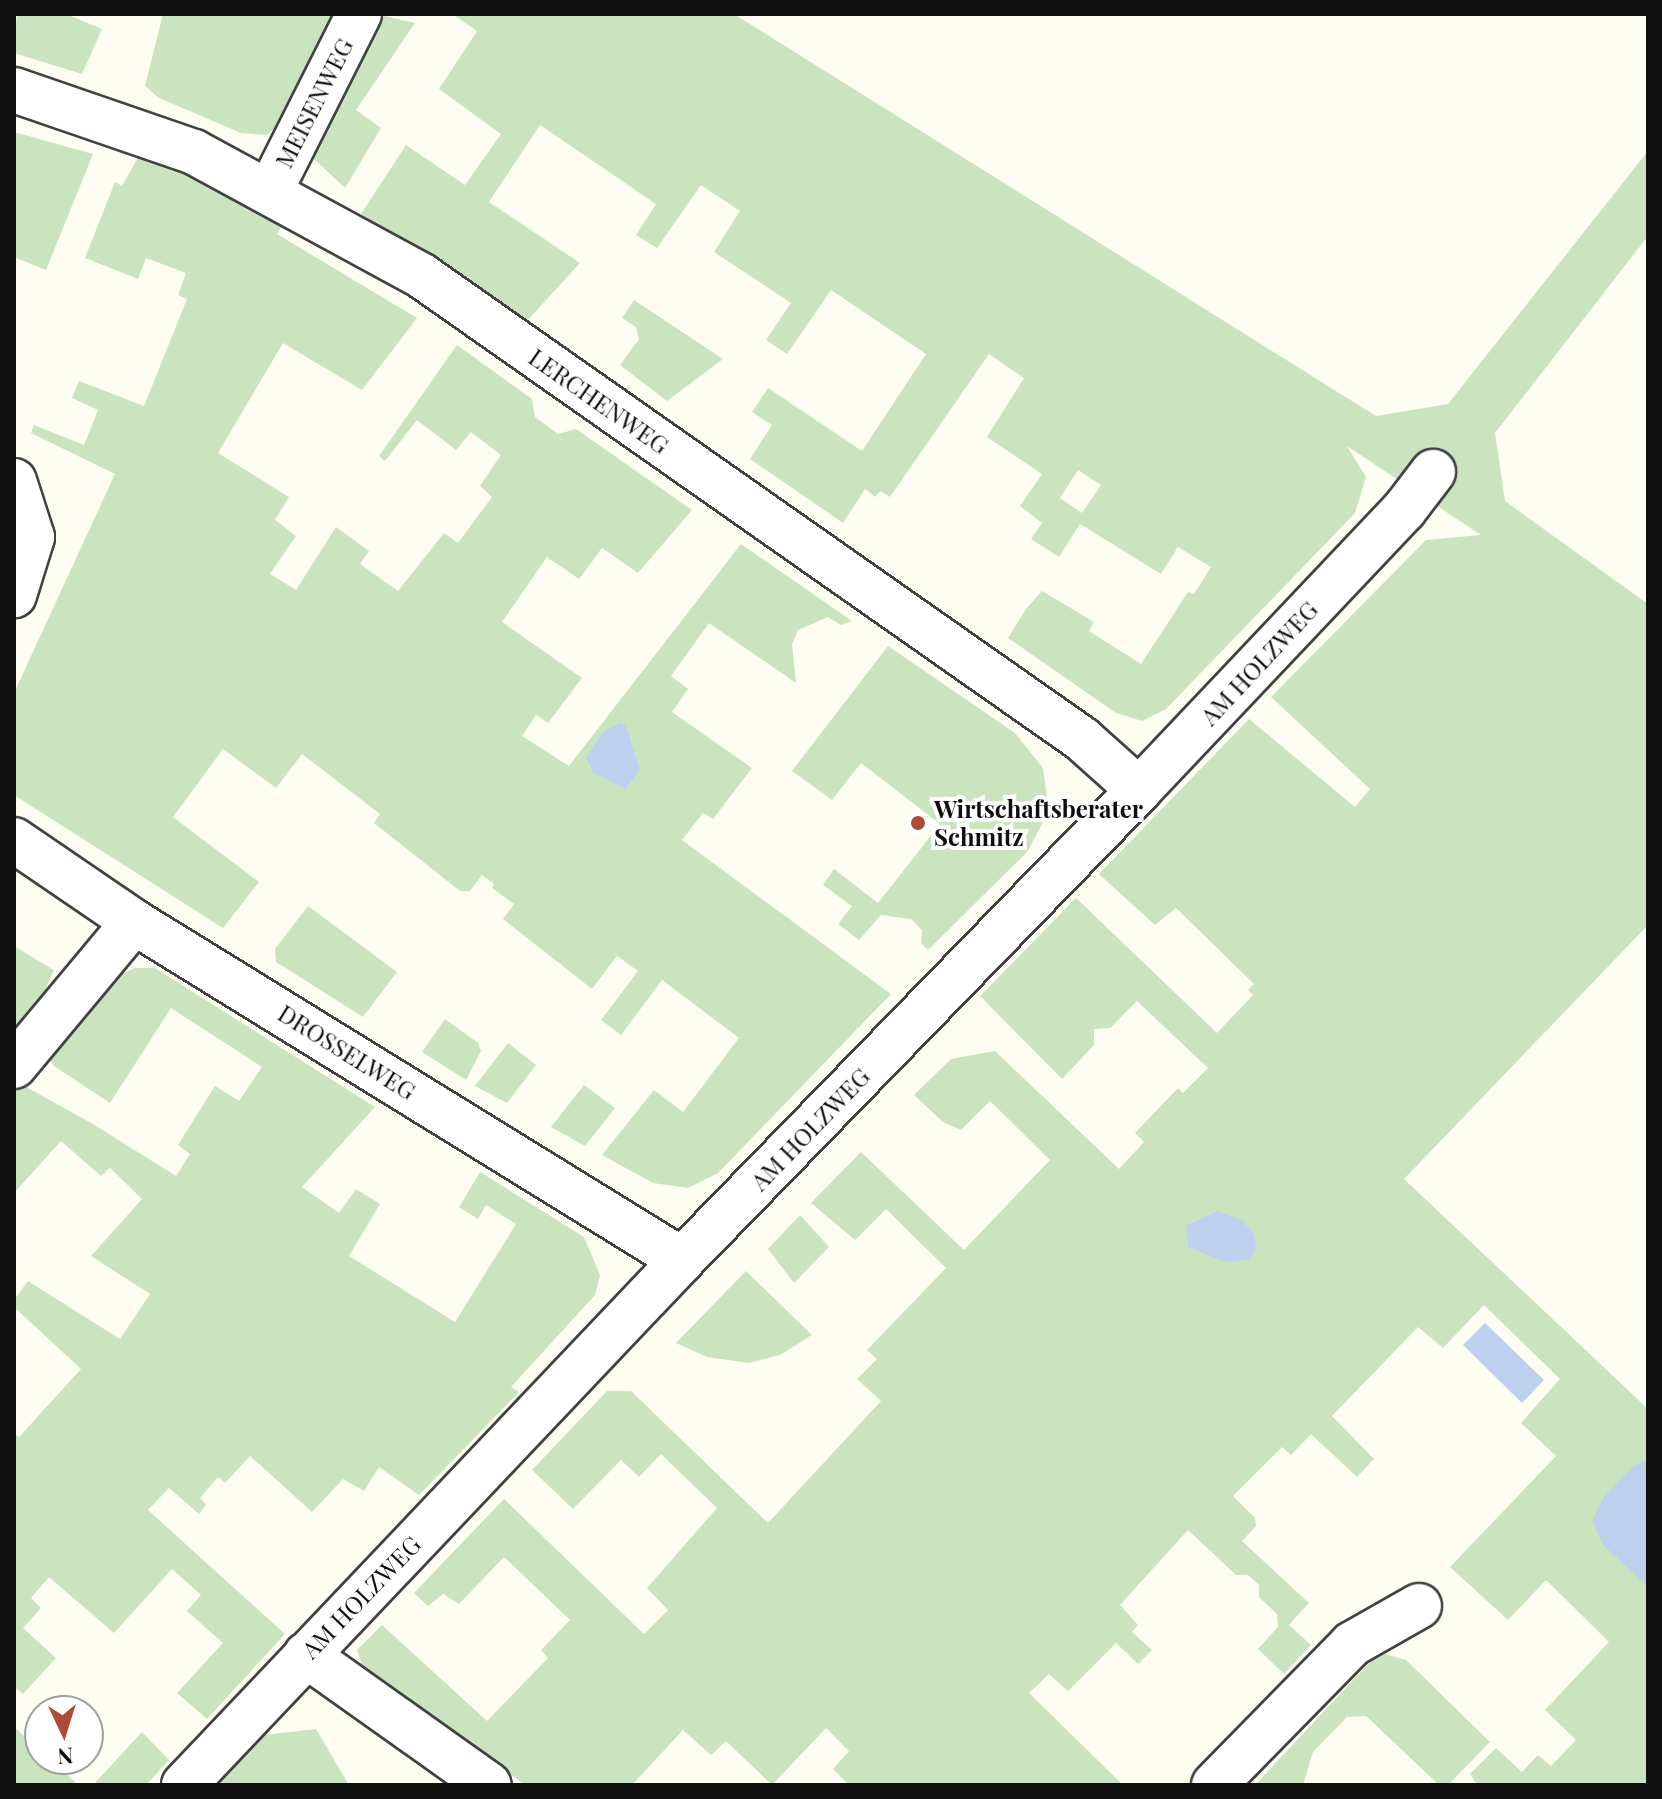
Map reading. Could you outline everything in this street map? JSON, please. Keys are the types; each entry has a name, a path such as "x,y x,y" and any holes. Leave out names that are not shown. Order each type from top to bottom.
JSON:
{"street":[{"name":"MEISENWEG","path":"270,191 359,14"},
{"name":"LERCHENWEG","path":"14,90 155,136 270,191 422,276 1082,739 1139,790"},
{"name":"AM HOLZWEG","path":"184,1785 682,1260 1139,790 1404,510 1433,472"},
{"path":"14,481 32,537 14,595"},
{"name":"DROSSELWEG","path":"14,840 134,922 682,1260"},
{"path":"14,1066 83,989 134,922"},
{"path":"1214,1785 1352,1644 1419,1606"},
{"path":"306,1655 489,1785"}],"green space":[{"path":"17,14 66,14 102,29 82,74 14,53"},
{"path":"163,14 338,14 288,116 267,135 241,133 159,98 145,86"},
{"path":"376,14 415,23 356,110 381,128 345,188 313,158 316,132"},
{"path":"452,14 734,14 1376,416 1448,404 1648,151 1648,236 1495,433 1505,501 1648,604 1648,925 1404,1179 1648,1409 1648,1785 1477,1785 1470,1774 1496,1748 1522,1772 1538,1755 1551,1766 1576,1740 1545,1710 1609,1642 1546,1580 1508,1620 1450,1567 1556,1456 1521,1423 1560,1379 1484,1305 1443,1348 1418,1327 1332,1416 1374,1459 1357,1477 1311,1434 1291,1455 1282,1447 1233,1496 1255,1518 1256,1526 1242,1541 1309,1603 1289,1625 1311,1645 1284,1674 1258,1649 1278,1627 1277,1614 1259,1597 1259,1585 1248,1575 1236,1575 1188,1530 1120,1605 1138,1625 1132,1632 1152,1650 1138,1664 1116,1643 1068,1691 1049,1674 1029,1693 1123,1785 849,1785 833,1769 849,1751 826,1728 772,1785 726,1741 711,1755 683,1730 632,1785 525,1785 362,1665 357,1650 382,1625 487,1721 548,1658 541,1650 570,1620 504,1557 459,1604 443,1594 428,1606 414,1593 504,1499 644,1634 668,1610 647,1588 717,1508 661,1454 639,1477 621,1460 573,1509 532,1470 607,1391 631,1391 768,1523 881,1401 857,1379 877,1359 867,1350 946,1268 886,1209 855,1240 811,1203 861,1152 964,1250 1050,1160 990,1101 961,1130 943,1122 914,1095 951,1059 995,1051 1119,1169 1144,1142 1135,1133 1178,1088 1183,1093 1208,1068 1137,1001 1110,1028 1094,1029 1094,1045 1062,1079 980,996 1076,898 1217,1033 1253,995 1248,990 1254,984 1176,908 1155,925 1099,874 1249,719 1355,807 1370,789 1271,697 1426,540 1481,535 1347,446 1366,477 1355,513 1166,709 1142,721 1116,713 1008,638 1026,609 1042,591 1094,622 1089,631 1141,664 1188,592 1194,594 1211,567 1178,547 1161,574 1080,524 1059,557 1031,539 1042,523 1020,506 1042,474 987,437 1024,378 989,354 890,497 880,491 875,497 865,489 843,523 750,459 772,425 752,412 768,388 862,451 926,354 831,290 787,354 766,340 791,303 714,252 740,211 701,185 657,248 636,235 656,204 540,125 489,202 580,263 525,323 361,214 406,145 465,185 501,134 439,89 477,31","holes":["1078,470 1101,485 1082,513 1060,498"]},
{"path":"14,132 93,154 46,270 14,257"},
{"path":"140,154 286,220 277,234 417,318 362,390 283,343 218,453 289,497 275,520 296,536 270,574 296,590 336,527 369,551 360,564 398,591 444,533 458,543 492,497 480,486 501,455 471,432 456,450 417,420 385,461 379,456 457,345 532,399 535,417 558,434 576,429 692,510 638,573 602,548 579,579 547,557 502,622 582,678 548,723 536,715 522,736 569,766 741,544 852,621 841,625 828,617 798,630 792,644 796,683 709,623 671,676 688,689 672,712 752,768 713,819 703,813 682,840 891,994 718,1173 688,1188 653,1183 602,1155 654,1090 683,1112 739,1038 662,980 621,1035 601,1020 638,971 617,956 592,989 503,919 514,904 492,888 494,884 482,875 470,891 460,891 374,823 380,814 302,754 276,788 223,749 173,817 259,882 223,928 14,795 14,693 115,474 31,433 34,425 84,445 98,410 72,398 79,381 144,406 187,299 178,295 186,273 146,258 138,279 85,258 115,182 122,186"},
{"path":"634,300 723,359 667,401 620,365 639,339 636,327 622,318"},
{"path":"888,646 1015,733 1043,768 1049,811 1027,852 928,950 921,943 922,930 911,919 881,915 859,940 838,924 852,906 823,885 834,869 878,903 940,824 861,763 832,800 792,771"},
{"path":"308,906 397,972 363,1017 276,962 275,949"},
{"path":"14,946 54,970 39,1004 14,1031"},
{"path":"135,968 155,968 375,1107 302,1187 339,1213 356,1189 380,1204 349,1256 455,1322 516,1224 486,1205 478,1219 459,1207 480,1172 584,1237 600,1275 595,1295 511,1387 519,1392 419,1495 379,1467 364,1491 343,1479 312,1512 250,1456 225,1483 218,1477 200,1498 206,1505 199,1514 169,1488 148,1510 285,1634 207,1719 177,1693 223,1643 187,1611 201,1595 172,1569 114,1633 49,1577 31,1598 41,1608 23,1628 56,1658 23,1694 14,1687 14,1433 19,1437 81,1369 14,1307 14,1300 28,1281 120,1339 150,1294 91,1256 142,1199 110,1168 101,1176 61,1141 14,1193 14,1089 19,1083 93,1124 176,1176 190,1154 178,1145 215,1086 239,1101 262,1067 171,1008 110,1103 54,1066 47,1056 119,975"},
{"path":"445,1019 478,1043 481,1051 466,1080 422,1052"},
{"path":"508,1043 536,1065 507,1103 475,1086"},
{"path":"584,1085 615,1108 585,1146 551,1127"},
{"path":"800,1215 829,1247 794,1283 768,1249"},
{"path":"746,1271 812,1335 780,1355 749,1363 707,1357 676,1343"},
{"path":"1385,1654 1406,1660 1490,1742 1448,1785 1439,1785 1366,1716 1347,1717 1313,1752 1303,1785 1255,1785 1370,1662"},
{"path":"14,1727 24,1736 24,1775 67,1775 78,1785 14,1785"},
{"path":"316,1729 349,1785 218,1785 264,1735"},
{"path":"142,1732 169,1760 146,1785 93,1785"}],"water":[{"path":"620,723 626,726 640,770 625,789 593,772 586,757 603,732"},
{"path":"1217,1211 1243,1221 1254,1234 1256,1249 1249,1260 1225,1262 1188,1247 1186,1226"},
{"path":"1485,1323 1544,1380 1522,1403 1463,1345"},
{"path":"1648,1460 1648,1587 1603,1545 1592,1521 1604,1497 1634,1466"}],"place":[{"name":"Wirtschaftsberater Schmitz","path":"918,823"}]}
